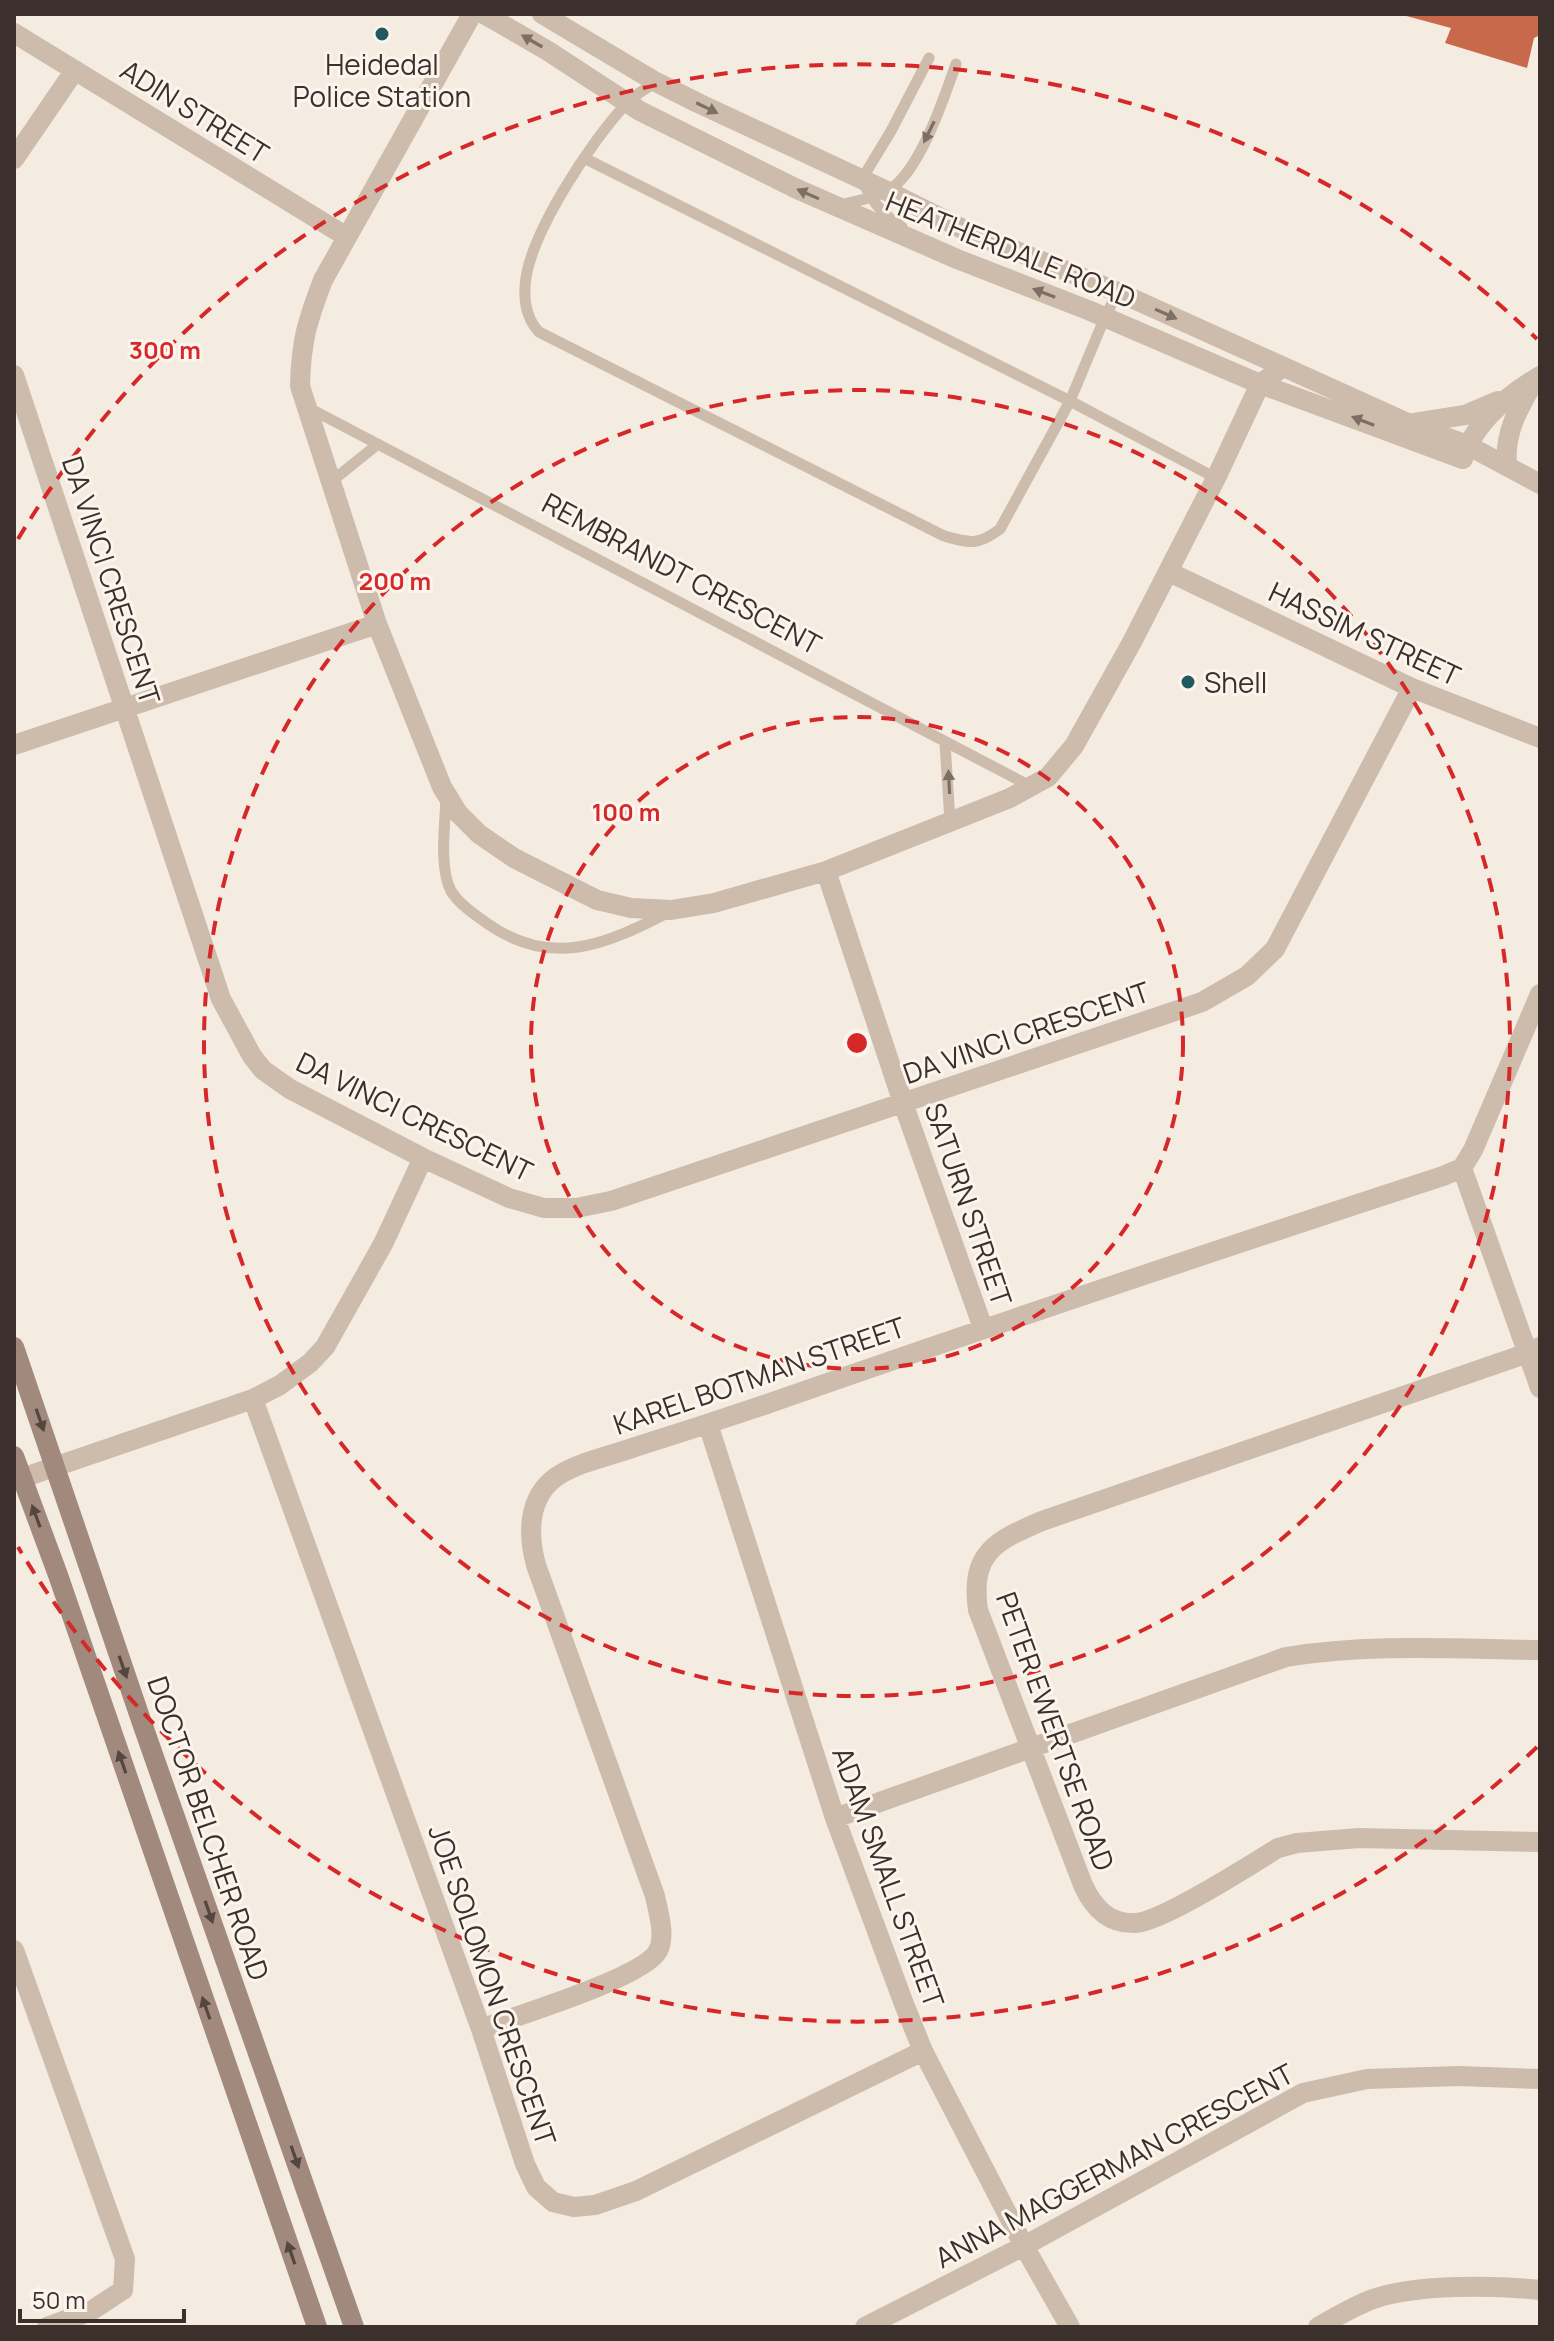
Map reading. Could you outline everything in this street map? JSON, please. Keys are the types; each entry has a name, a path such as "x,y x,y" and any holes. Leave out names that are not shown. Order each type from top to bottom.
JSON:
{"main road":[{"name":"DOCTOR BELCHER ROAD","path":"14,1347 354,2327"},
{"path":"14,1456 58,1575 317,2327"}],"street":[{"path":"472,14 323,280 305,326 300,386 377,624 446,795 458,813 479,834 514,858 597,900 631,908 671,910 714,903 826,871 1032,787 1048,777 1074,746 1169,572 1260,384 1283,367"},
{"name":"HEATHERDALE ROAD","path":"484,14 620,98 836,207 1260,384 1507,466 1540,485"},
{"path":"549,18 569,48 603,76 620,98"},
{"name":"HEATHERDALE ROAD","path":"549,18 656,82 873,189 1118,292 1540,485"},
{"name":"ADIN STREET","path":"14,33 347,237"},
{"path":"14,159 75,70"},
{"path":"1020,252 1081,293 1096,314"},
{"path":"1222,339 1260,384"},
{"name":"DA VINCI CRESCENT","path":"14,375 221,999 252,1056 263,1070 290,1089 423,1158 509,1198 544,1208 576,1208 611,1201 1202,1002 1247,976 1275,949 1412,688"},
{"path":"1410,424 1465,415 1537,378"},
{"path":"1507,466 1506,450 1513,420 1537,378"},
{"path":"1465,452 1485,421 1515,391"},
{"name":"HASSIM STREET","path":"1169,572 1412,688 1540,738"},
{"path":"14,745 377,624"},
{"name":"SATURN STREET","path":"826,871 903,1103 983,1328"},
{"path":"1540,994 1484,1128 1462,1168 1534,1350 1540,1388"},
{"path":"22,1478 253,1399 280,1385 310,1363 325,1347 383,1244 423,1158"},
{"name":"KAREL BOTMAN STREET","path":"481,2029 635,1971 657,1952 661,1940 655,1896 529,1538 533,1512 544,1491 556,1478 587,1463 1462,1168"},
{"name":"PETER EWERTSE ROAD","path":"1534,1350 1042,1521 994,1545 978,1569 974,1587 978,1610 1091,1903 1105,1916 1136,1923 1159,1916 1278,1848 1297,1843 1359,1838 1540,1842"},
{"name":"JOE SOLOMON CRESCENT","path":"253,1399 481,2029 525,2164 536,2187 553,2202 574,2207 595,2205 636,2191 923,2051"},
{"name":"ADAM SMALL STREET","path":"708,1424 835,1818 923,2051 1024,2246 1070,2327"},
{"path":"835,1818 1286,1657 1326,1650 1367,1648 1540,1650"},
{"path":"14,1950 125,2259 123,2290 91,2311 47,2327"},
{"name":"ANNA MAGGERMAN CRESCENT","path":"865,2327 1024,2246 1303,2093 1367,2079 1459,2076 1540,2079"},
{"path":"1318,2327 1373,2299 1402,2292 1517,2287 1540,2290"}],"lane":[{"path":"929,58 891,131 873,189 886,216 957,259"},
{"path":"836,207 873,189 901,180 927,139 956,64"},
{"path":"656,82 620,98 538,239 525,284 529,321 539,332 930,530 968,543 985,540 1000,529 1070,401 1096,314 1118,292"},
{"path":"584,158 1070,401 1216,478"},
{"name":"REMBRANDT CRESCENT","path":"306,406 1032,787"},
{"path":"332,481 378,444"},
{"path":"945,743 950,821"},
{"path":"446,795 445,869 451,890 471,912 503,934 532,946 565,950 580,948 634,930 671,910"}],"building":[{"path":"1399,14 1540,14 1540,35 1534,38 1527,68 1445,43 1451,28"}],"place":[{"name":"Heidedal Police Station","path":"382,34"},
{"name":"Shell","path":"1188,682"}]}
